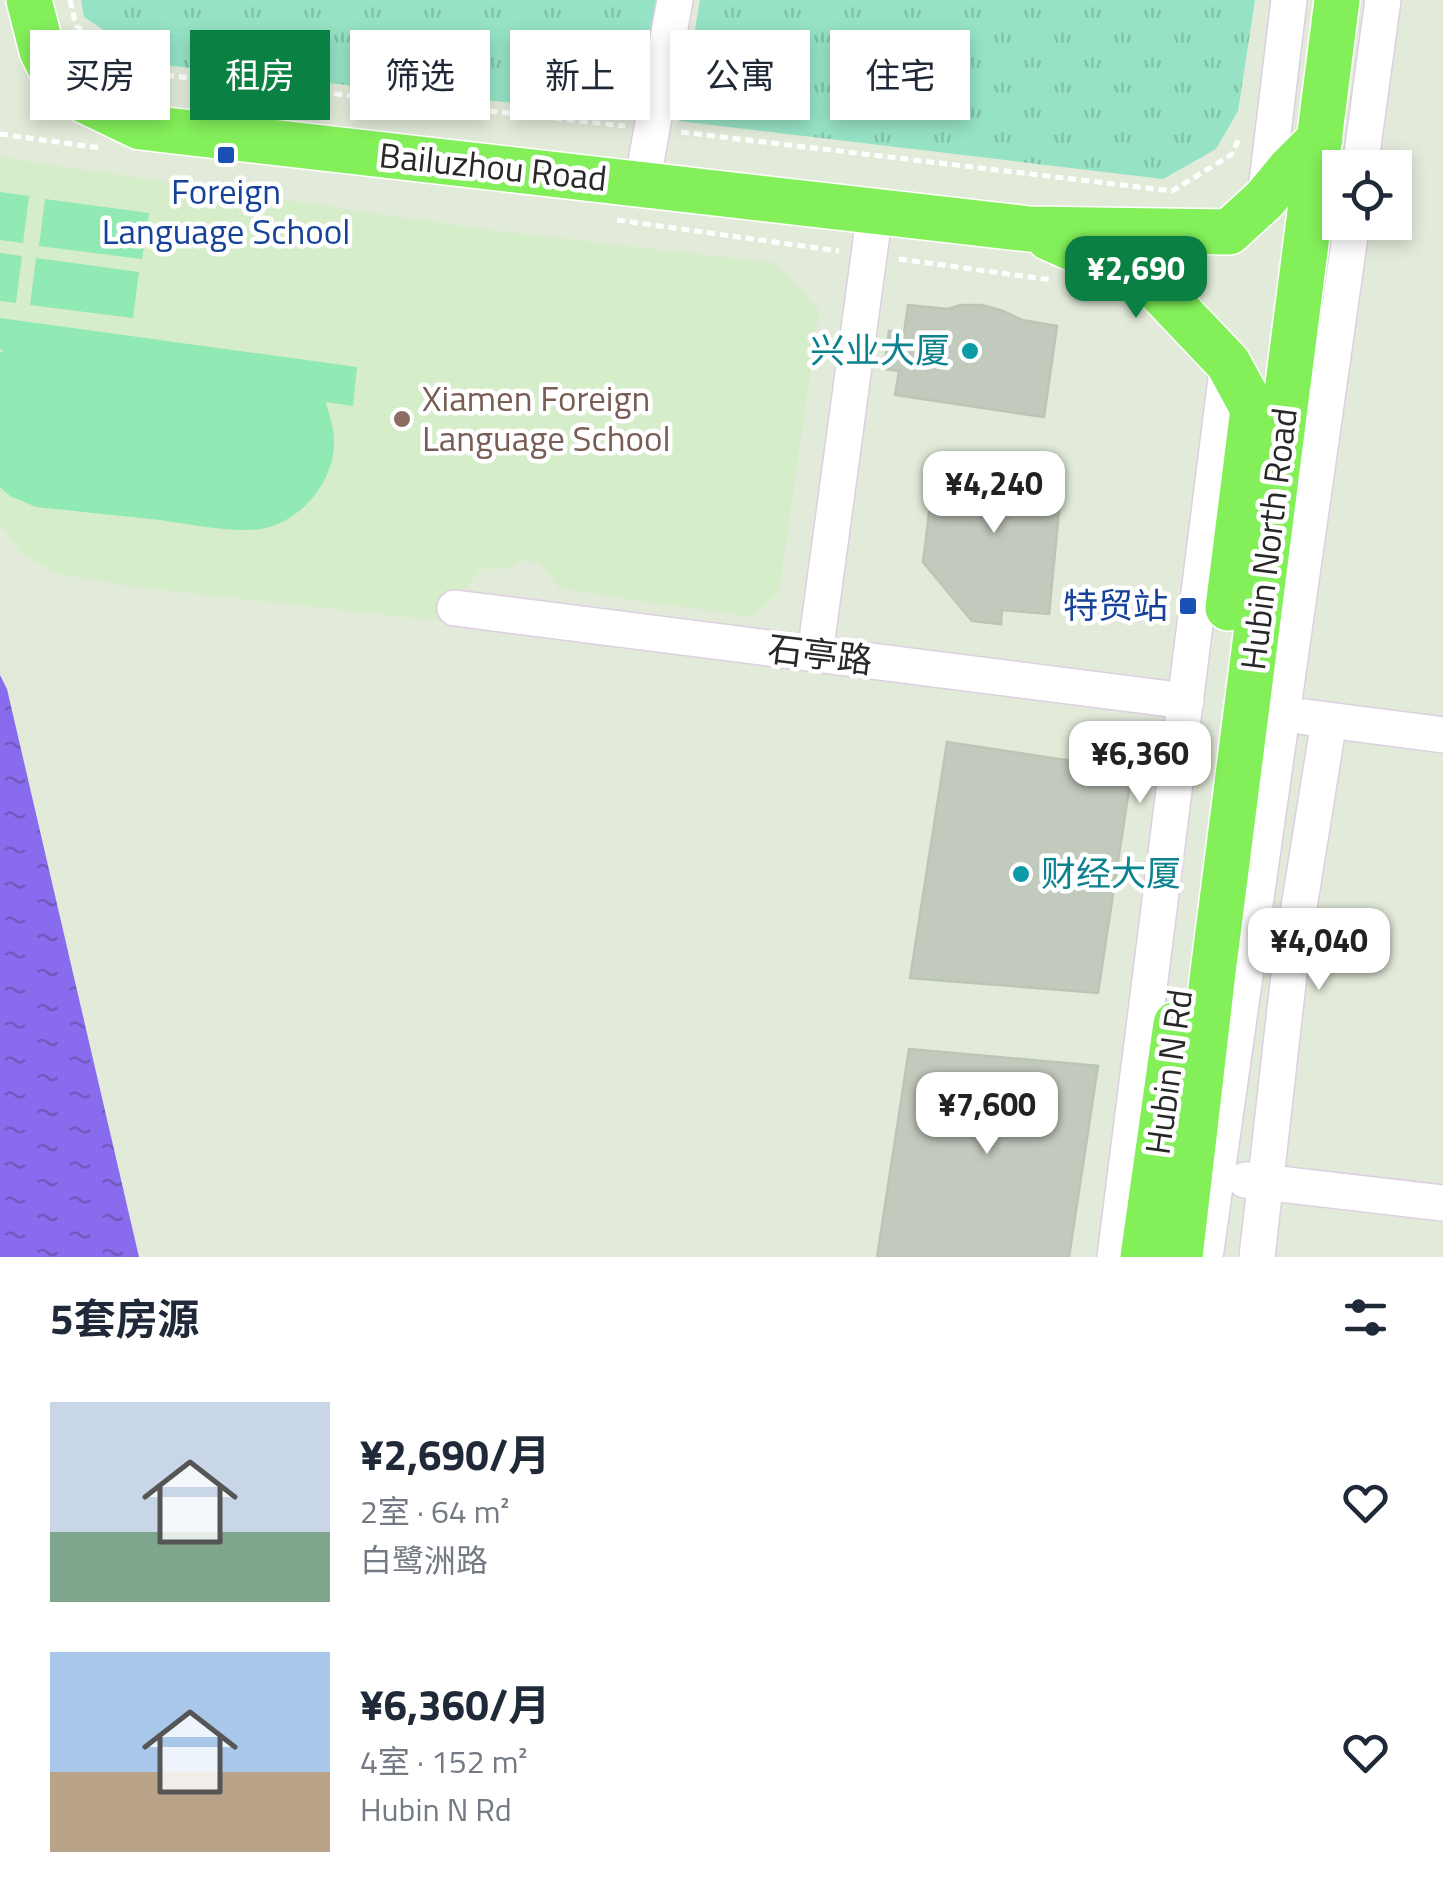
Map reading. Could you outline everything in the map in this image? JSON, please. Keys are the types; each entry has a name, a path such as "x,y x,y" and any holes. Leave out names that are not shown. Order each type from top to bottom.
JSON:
{"main road":[{"name":"Bailuzhou Road","path":"29,0 42,51 61,89 140,127 642,184 872,233 1028,230"},
{"name":"Hubin North Road","path":"1180,1257 1210,992 1337,0"},
{"path":"1028,230 1229,232 1320,139"},
{"path":"1028,230 1152,283 1228,363"},
{"name":"Hubin N Rd","path":"1143,1257 1253,410 1228,363"}],"street":[{"path":"642,184 675,0"},
{"path":"1265,199 1289,0"},
{"path":"1362,150 1383,0"},
{"path":"816,654 872,233"},
{"path":"1205,1257 1349,240"},
{"path":"1114,1257 1228,363"},
{"name":"石亭路","path":"455,608 1186,702"},
{"path":"1283,714 1443,735"},
{"path":"1257,1257 1291,956 1328,721"},
{"path":"1217,1176 1443,1203"}],"path":[{"path":"70,0 76,26 125,59 164,75 1172,190 1231,155 1245,128"},
{"path":"0,134 118,151"},
{"path":"612,219 872,233 1059,281"}],"shaded area":[{"name":"Xiamen Foreign Language School","path":"0,157 481,229 775,263 819,310 779,592 753,617 560,589 540,564 520,560 508,569 481,569 459,597 446,596 442,621 134,587 58,574 21,553 0,527"}],"green space":[{"path":"81,0 662,0 650,70 650,30 510,30 510,103 490,100 490,30 350,30 350,85 330,83 330,30 190,30 190,68 170,66 170,30 104,30 84,17"},
{"path":"700,0 1255,0 1238,111 1216,149 1163,179 679,121 810,120 810,30 695,30"},
{"path":"0,192 29,196 23,243 0,240"},
{"path":"45,199 149,213 142,259 39,246"},
{"path":"0,253 22,256 16,303 0,301"},
{"path":"36,258 139,272 133,318 30,305"},
{"path":"0,318 357,367 353,406 326,402 334,441 329,471 302,509 276,525 224,529 36,507 10,496 0,487"}],"water":[{"path":"0,675 7,689 139,1257 0,1257"}],"building":[{"name":"兴业大厦","path":"908,305 948,309 982,305 1022,320 1057,326 1044,417 895,395 899,371 884,369 889,331 904,333"},
{"path":"936,456 1023,468 1024,460 1047,464 1062,481 1049,614 1002,610 1001,624 972,621 923,562"},
{"name":"财经大厦","path":"947,742 1132,770 1098,993 910,978"},
{"path":"909,1049 1098,1066 1069,1257 877,1257"}],"place":[{"name":"Foreign Language School","path":"226,155"},
{"name":"兴业大厦","path":"970,351"},
{"name":"Xiamen Foreign Language School","path":"402,419"},
{"name":"特贸站","path":"1188,606"},
{"name":"财经大厦","path":"1021,874"}]}
